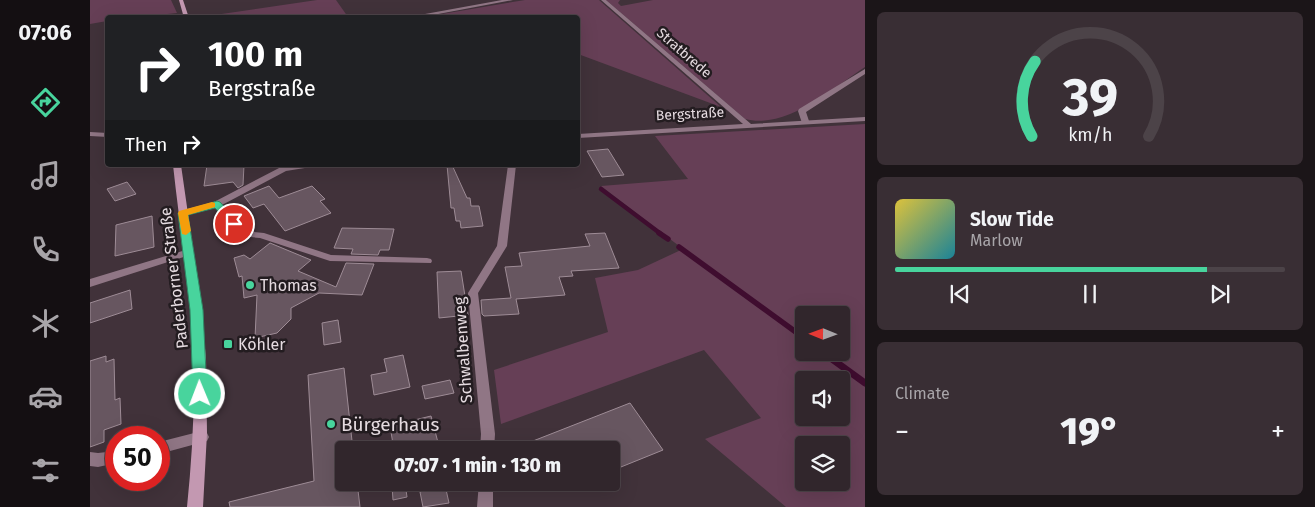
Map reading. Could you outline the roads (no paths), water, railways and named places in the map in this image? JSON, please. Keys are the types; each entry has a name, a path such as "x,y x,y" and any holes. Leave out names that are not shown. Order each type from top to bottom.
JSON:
{"main road":[{"path":"181,0 185,15"},
{"name":"Paderborner Straße","path":"177,167 198,329 202,437 195,507"}],"street":[{"path":"423,15 511,0"},
{"name":"Stratbrede","path":"603,0 748,124"},
{"path":"805,121 802,111 865,71"},
{"name":"Bergstraße","path":"580,136 748,124 865,119"},
{"path":"90,134 105,135"},
{"path":"183,213 217,204 284,169 298,167"},
{"name":"Schwalbenweg","path":"488,441 473,293 502,246 512,167"},
{"path":"217,204 243,234 261,235 330,258 427,261"},
{"path":"90,283 189,252"},
{"path":"170,445 202,437"},
{"path":"90,459 105,459"},
{"path":"485,507 486,491"}],"waterway":[{"path":"601,189 661,234"},
{"path":"659,233 668,239"},
{"path":"679,247 795,331"},
{"path":"835,361 865,383"}],"place":[{"name":"Thomas","path":"250,285"},
{"name":"Köhler","path":"228,344"},
{"name":"Bürgerhaus","path":"331,424"}]}
